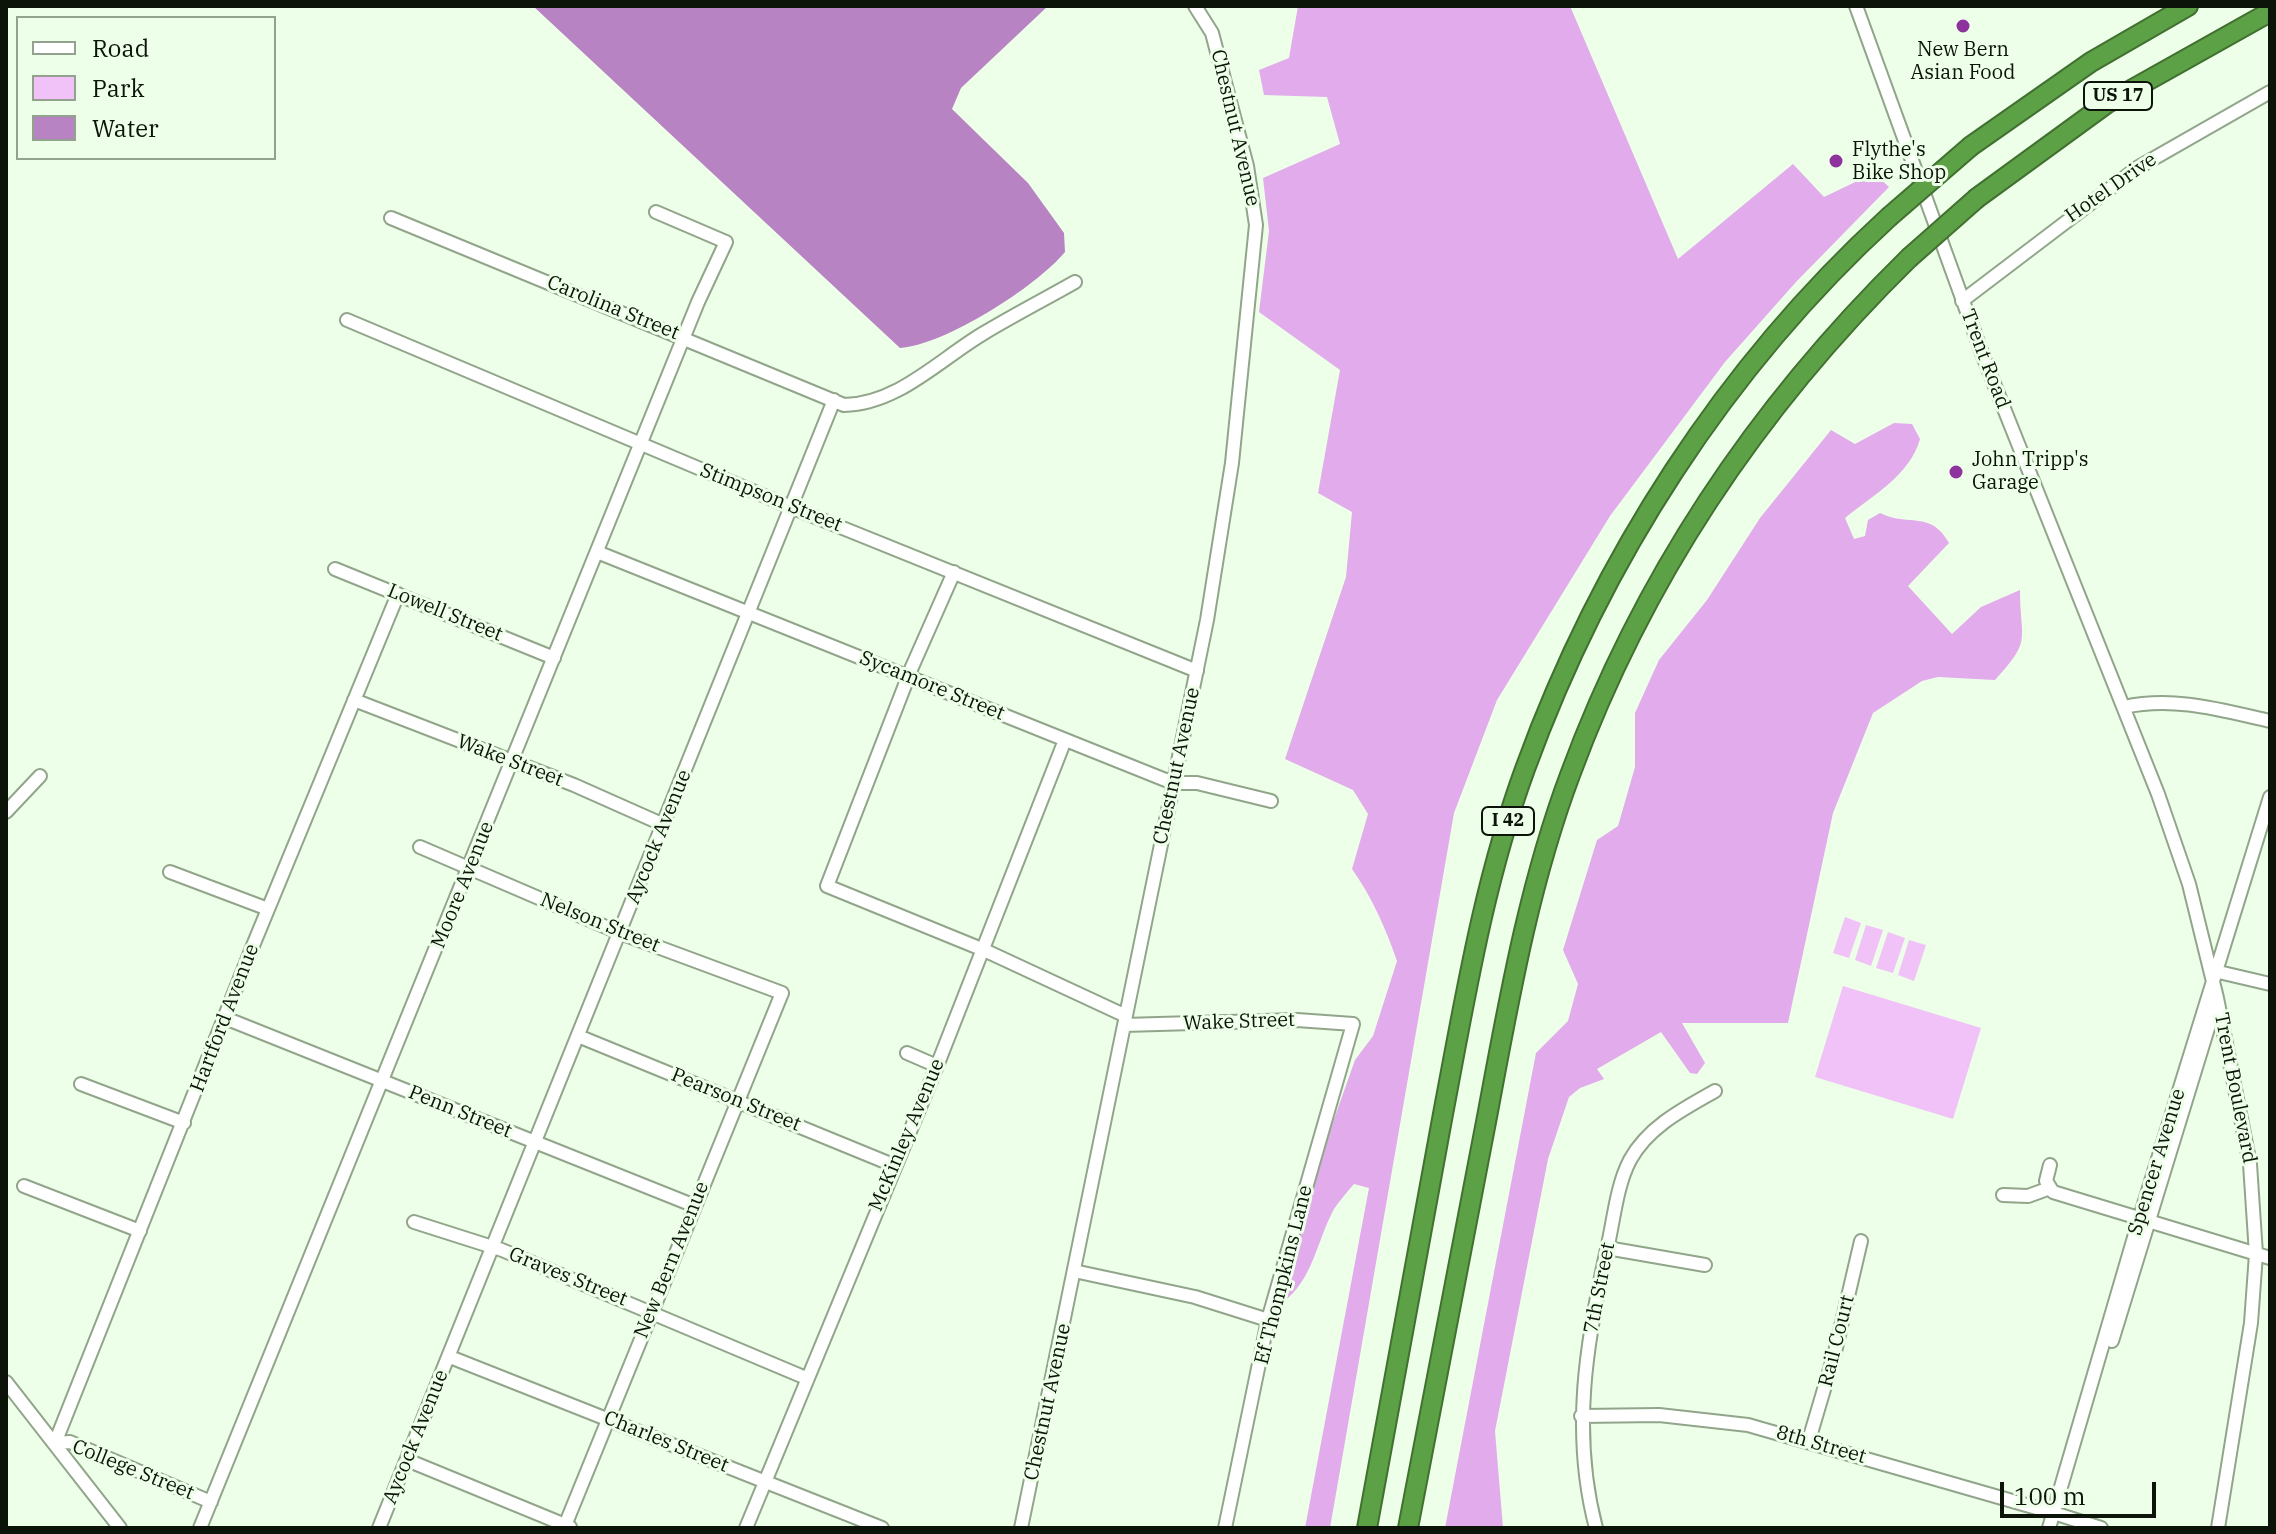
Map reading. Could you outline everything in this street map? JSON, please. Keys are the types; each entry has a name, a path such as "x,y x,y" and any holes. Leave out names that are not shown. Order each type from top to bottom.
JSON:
{"highway":[{"name":"I 42","path":"1367,1528 1472,959 1506,826 1551,702 1609,579 1677,466 1758,355 1833,272 1889,217 1971,146 2091,62 2188,6"},
{"name":"US 17","path":"1408,1528 1521,944 1551,831 1589,724 1637,621 1725,473 1831,338 1909,258 1977,198 2082,120 2205,45 2270,12"},
{"path":"2205,45 2270,18"}],"street":[{"name":"Chestnut Avenue","path":"1021,1528 1221,545 1256,225 1247,166 1212,33 1195,6"},
{"name":"Trent Road","path":"1856,6 1962,301 2124,707"},
{"name":"Hotel Drive","path":"1962,301 2137,168 2270,92"},
{"name":"Moore Avenue","path":"200,1528 726,242 656,212"},
{"name":"Carolina Street","path":"391,218 834,400"},
{"path":"834,400 844,405 863,404 898,390 983,333 1075,282"},
{"name":"Stimpson Street","path":"347,320 793,508 1197,671"},
{"name":"Aycock Avenue","path":"379,1528 834,400"},
{"name":"Sycamore Street","path":"597,552 1173,783 1197,783 1271,801"},
{"name":"Lowell Street","path":"335,569 554,658"},
{"path":"908,676 954,572"},
{"name":"Hartford Avenue","path":"55,1443 268,909 398,594"},
{"name":"Wake Street","path":"908,676 827,886 984,950 1125,1021 1297,1020 1353,1024"},
{"name":"Wake Street","path":"354,700 664,825"},
{"path":"2124,707 2160,702 2182,703 2270,721"},
{"name":"Trent Boulevard","path":"2124,707 2177,846 2217,998 2250,1164 2256,1254 2251,1323 2218,1528"},
{"name":"McKinley Avenue","path":"746,1528 984,950 1065,740"},
{"path":"8,805 40,776"},
{"name":"Spencer Avenue","path":"2049,1528 2056,1519 2270,797"},
{"name":"Spencer Avenue","path":"2144,1219 2217,998 2270,820"},
{"name":"Nelson Street","path":"420,847 620,933 782,993"},
{"path":"170,872 268,909"},
{"path":"2223,973 2270,984"},
{"name":"New Bern Avenue","path":"568,1527 608,1418 782,993"},
{"name":"Penn Street","path":"225,1018 695,1206"},
{"name":"Ef Thompkins Lane","path":"1225,1528 1268,1320 1353,1024"},
{"name":"Pearson Street","path":"578,1036 893,1165"},
{"path":"907,1053 937,1066"},
{"path":"81,1084 184,1123"},
{"name":"7th Street","path":"1596,1528 1583,1466 1581,1416 1587,1355 1619,1188 1630,1160 1647,1136 1668,1119 1715,1091"},
{"path":"2050,1165 2046,1181 2053,1192 2270,1258"},
{"path":"24,1186 140,1231"},
{"path":"2003,1195 2028,1196 2050,1188"},
{"name":"Graves Street","path":"414,1222 493,1248 652,1311 806,1378"},
{"name":"Rail Court","path":"1809,1440 1835,1352 1861,1241"},
{"path":"1607,1248 1705,1265"},
{"path":"1074,1271 1195,1297 1268,1320"},
{"name":"Charles Street","path":"450,1357 882,1528"},
{"path":"6,1382 120,1528"},
{"name":"8th Street","path":"1581,1416 1703,1419 1748,1425 1809,1440 2056,1519 2101,1528"},
{"name":"College Street","path":"55,1443 70,1442 211,1502"},
{"path":"407,1460 568,1527"}],"green space":[{"path":"1845,917 1861,923 1849,958 1833,953"},
{"path":"1866,925 1883,930 1871,966 1855,960"},
{"path":"1888,932 1905,938 1893,973 1876,968"},
{"path":"1909,940 1926,945 1914,981 1898,975"},
{"path":"1843,986 1981,1028 1953,1119 1815,1077"}],"shaded area":[{"path":"1298,6 1570,6 1678,259 1793,164 1824,197 1874,173 1889,187 1796,282 1725,362 1610,516 1497,700 1454,813 1330,1528 1305,1528 1369,1188 1354,1184 1339,1202 1308,1271 1283,1302 1322,1153 1355,1060 1373,1036 1397,961 1378,914 1352,869 1368,814 1353,790 1285,759 1346,577 1352,512 1318,493 1340,370 1259,312 1269,231 1263,178 1340,144 1327,97 1264,95 1259,70 1289,58"},
{"path":"1894,423 1912,424 1920,439 1915,452 1899,474 1845,518 1854,539 1865,536 1868,520 1880,513 1935,526 1949,543 1908,586 1952,634 1981,607 2020,590 2020,647 1995,680 1938,677 1922,681 1873,713 1833,813 1788,1023 1682,1023 1705,1063 1697,1074 1690,1073 1661,1032 1597,1069 1604,1079 1580,1088 1569,1097 1548,1159 1495,1431 1503,1528 1445,1528 1536,1053 1568,1021 1578,984 1563,950 1597,840 1618,826 1635,767 1635,713 1659,660 1707,600 1760,518 1831,430 1855,444"}],"water":[{"path":"533,6 1048,6 961,88 952,109 1028,183 1064,233 1065,252 1012,297 964,326 941,337 900,348"}],"place":[{"name":"New Bern Asian Food","path":"1963,26"},
{"name":"Flythe's Bike Shop","path":"1836,161"},
{"name":"John Tripp's Garage","path":"1956,472"}]}
